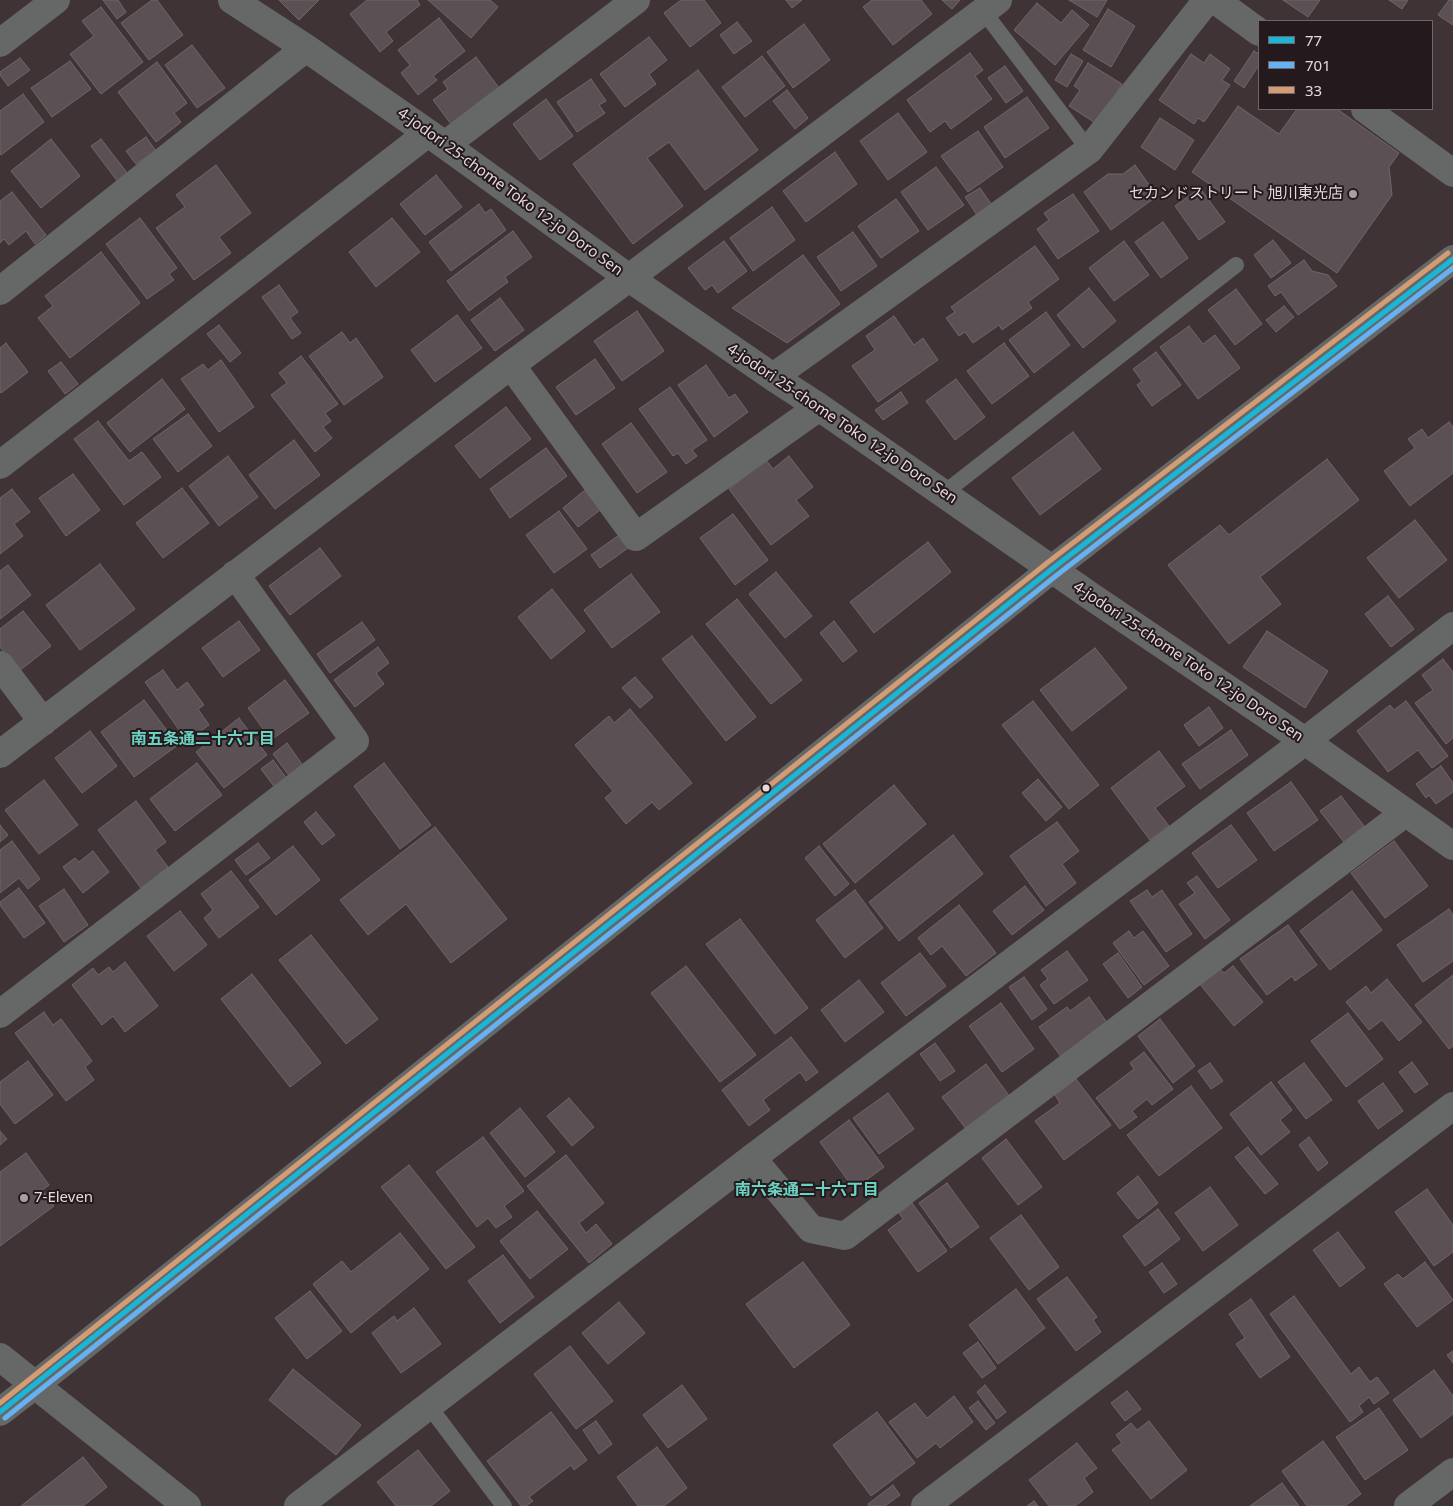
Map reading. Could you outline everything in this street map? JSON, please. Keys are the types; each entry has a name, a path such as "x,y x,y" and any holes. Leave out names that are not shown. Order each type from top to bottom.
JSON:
{"street":[{"path":"0,43 56,0"},
{"name":"4-jodori 25-chome Toko 12-jo Doro Sen","path":"232,0 306,48 437,139 629,278 773,377 819,406 1052,569 1305,741 1453,846"},
{"path":"0,465 437,139 636,0"},
{"path":"773,377 1089,150 1207,0"},
{"path":"1216,0 1258,31"},
{"path":"0,754 511,365 991,6"},
{"path":"0,291 306,48"},
{"path":"1366,110 1453,173"},
{"path":"0,1412 1052,569 1453,259"},
{"path":"511,365 636,537 819,406"},
{"path":"0,1014 354,742 235,574"},
{"path":"298,1506 752,1158 1305,741 1453,626"},
{"path":"0,665 43,722"},
{"path":"752,1158 811,1229 845,1236 1405,813"},
{"path":"925,1506 1453,1106"},
{"path":"0,1357 187,1506"},
{"path":"1408,1506 1453,1472"}],"lane":[{"path":"991,6 1089,150"},
{"path":"944,493 1236,266"},
{"path":"429,1406 504,1506"}],"building":[{"path":"103,0 118,0 126,12 117,19"},
{"path":"152,0 157,0 183,35 149,60 121,23"},
{"path":"279,0 319,0 299,20"},
{"path":"367,0 417,0 420,5 386,32 393,41 380,52 350,14"},
{"path":"428,0 490,0 498,7 471,38"},
{"path":"681,0 704,0 721,23 690,47 664,13"},
{"path":"786,0 802,0 792,8"},
{"path":"872,0 921,0 932,14 893,45 863,7"},
{"path":"942,0 960,0 952,9"},
{"path":"1069,0 1107,0 1097,17"},
{"path":"1283,0 1320,0 1308,17"},
{"path":"1389,0 1408,0 1402,9"},
{"path":"1449,0 1453,0 1453,25 1438,15"},
{"path":"1037,3 1061,23 1072,10 1089,25 1055,65 1014,30"},
{"path":"101,7 143,62 101,94 70,54 94,36 82,21"},
{"path":"1108,9 1135,26 1111,67 1083,50"},
{"path":"439,18 465,51 433,76 437,80 418,95 401,73 410,65 398,50"},
{"path":"737,22 752,41 734,54 720,35"},
{"path":"804,24 830,60 793,88 767,52"},
{"path":"649,37 667,60 649,74 656,84 625,107 600,74"},
{"path":"192,45 225,88 197,108 165,65"},
{"path":"1254,51 1258,53 1258,67 1244,88 1234,81"},
{"path":"970,53 983,70 975,76 992,99 951,129 945,121 930,132 907,100"},
{"path":"1071,54 1083,61 1067,87 1055,80"},
{"path":"1191,54 1204,63 1210,54 1230,69 1222,80 1230,85 1204,122 1198,118 1194,124 1159,100"},
{"path":"762,56 785,86 745,117 722,87"},
{"path":"476,57 499,88 451,124 433,100 448,89 443,82"},
{"path":"20,58 30,70 8,86 0,72"},
{"path":"70,61 91,89 52,117 31,88"},
{"path":"157,62 187,103 174,113 181,122 156,142 118,92"},
{"path":"1088,63 1122,84 1097,124 1069,106 1080,90 1074,86"},
{"path":"1005,66 1023,91 1006,103 988,78"},
{"path":"698,70 758,150 705,190 669,142 647,158 683,206 633,244 573,164"},
{"path":"591,79 606,101 599,105 605,113 577,132 557,102"},
{"path":"787,90 808,118 795,129 773,101"},
{"path":"23,94 44,122 1,155 0,111"},
{"path":"1027,97 1049,128 1005,158 984,127"},
{"path":"546,99 573,136 540,160 513,124"},
{"path":"1238,106 1279,134 1296,110 1338,110 1399,153 1389,167 1392,195 1337,273 1192,172"},
{"path":"898,113 927,152 888,180 860,141"},
{"path":"1160,118 1194,140 1175,170 1141,147"},
{"path":"978,131 1003,167 968,192 941,156"},
{"path":"146,137 156,151 136,164 126,151"},
{"path":"51,139 80,176 41,208 11,171"},
{"path":"101,139 128,174 118,182 91,146"},
{"path":"835,152 857,184 806,222 783,191"},
{"path":"216,165 251,213 219,237 231,253 194,280 156,228 185,207 176,195"},
{"path":"1135,165 1157,196 1111,230 1084,192 1108,174 1123,174"},
{"path":"936,167 964,205 928,230 901,192"},
{"path":"436,175 462,207 425,235 400,204"},
{"path":"980,188 994,208 979,218 965,197"},
{"path":"1200,188 1225,222 1199,240 1175,206"},
{"path":"12,192 46,235 35,244 26,231 9,245 4,239 0,243 0,201"},
{"path":"1073,194 1099,231 1058,259 1037,229 1049,220 1044,213"},
{"path":"896,199 919,231 881,258 858,226"},
{"path":"479,204 485,213 491,209 506,230 451,271 429,242"},
{"path":"772,207 795,240 753,271 730,238"},
{"path":"140,218 177,268 169,274 174,280 147,299 106,244"},
{"path":"392,218 420,252 376,287 349,252"},
{"path":"1163,222 1188,258 1161,278 1135,242"},
{"path":"513,231 532,257 505,277 508,282 469,311 447,281"},
{"path":"853,232 877,266 841,291 817,257"},
{"path":"1273,240 1291,263 1271,278 1254,255"},
{"path":"724,241 747,271 718,293 712,285 705,290 688,268"},
{"path":"1124,241 1149,275 1114,301 1089,268"},
{"path":"1035,246 1059,279 1028,302 1032,308 1002,330 999,325 973,343 965,332 959,336 946,318 955,312 951,307"},
{"path":"101,252 140,303 70,358 38,318 53,306 45,296"},
{"path":"803,255 840,304 787,343 732,308"},
{"path":"1304,260 1312,271 1328,275 1337,286 1298,315 1281,292 1275,296 1268,286"},
{"path":"279,285 298,312 290,318 301,333 292,339 262,297"},
{"path":"1089,288 1116,321 1083,348 1057,315"},
{"path":"1236,289 1262,324 1235,345 1208,310"},
{"path":"500,298 524,330 495,351 471,320"},
{"path":"1284,306 1294,317 1276,332 1266,320"},
{"path":"637,311 664,351 622,381 594,341"},
{"path":"1046,312 1070,345 1034,373 1009,340"},
{"path":"457,315 482,348 435,382 411,350"},
{"path":"894,316 914,345 923,338 938,360 878,402 852,366 875,350 866,336"},
{"path":"219,325 241,353 230,362 207,334"},
{"path":"1189,326 1203,344 1215,335 1240,368 1198,399 1160,347"},
{"path":"342,332 350,343 356,338 383,377 344,405 309,356"},
{"path":"6,343 28,372 1,393 0,348"},
{"path":"1004,343 1029,376 992,404 967,371"},
{"path":"1156,352 1181,385 1152,406 1137,385 1142,381 1133,369"},
{"path":"301,356 338,404 325,413 331,421 323,427 332,438 315,452 271,395 287,383 279,373"},
{"path":"595,359 615,388 576,415 556,387"},
{"path":"221,360 254,407 219,432 181,379 203,364 208,370"},
{"path":"61,362 78,384 65,394 48,371"},
{"path":"706,365 729,398 735,394 748,412 714,437 678,385"},
{"path":"162,379 185,409 130,452 107,423"},
{"path":"956,379 985,417 955,440 926,401"},
{"path":"670,387 707,440 692,450 697,456 686,464 678,453 673,456 639,409"},
{"path":"901,392 908,403 883,420 875,410"},
{"path":"506,407 531,439 480,478 455,446"},
{"path":"188,414 212,446 178,472 153,439"},
{"path":"98,421 129,461 142,452 161,477 124,505 74,439"},
{"path":"1449,422 1453,427 1453,473 1410,506 1384,471 1415,448 1408,439 1422,429 1428,438"},
{"path":"631,423 667,472 637,493 602,444"},
{"path":"1073,432 1101,469 1040,515 1012,478"},
{"path":"294,440 320,475 275,509 249,475"},
{"path":"546,448 567,476 510,518 490,489"},
{"path":"228,456 258,497 219,526 189,486"},
{"path":"789,456 813,487 796,500 809,516 771,545 729,489 766,460 773,469"},
{"path":"1327,459 1359,500 1260,577 1281,604 1229,644 1168,565 1220,525 1229,535"},
{"path":"73,474 100,510 66,536 39,498"},
{"path":"182,488 209,523 163,558 136,523"},
{"path":"12,489 30,512 14,524 23,536 0,554 0,498"},
{"path":"585,490 600,510 578,527 563,508"},
{"path":"559,511 587,549 554,573 526,535"},
{"path":"733,514 768,560 735,585 700,538"},
{"path":"1415,520 1447,560 1399,598 1367,558"},
{"path":"619,535 628,548 600,568 591,555"},
{"path":"928,542 951,572 874,633 850,602"},
{"path":"320,548 341,576 290,615 269,586"},
{"path":"100,564 135,609 80,650 46,605"},
{"path":"8,565 31,595 0,619 0,571"},
{"path":"776,572 812,616 785,638 749,594"},
{"path":"631,574 660,612 612,648 584,610"},
{"path":"552,589 585,631 551,659 518,617"},
{"path":"1388,596 1414,629 1391,647 1365,614"},
{"path":"737,599 802,680 771,704 706,624"},
{"path":"23,611 51,646 19,671 0,647 0,629"},
{"path":"239,621 260,650 223,677 202,648"},
{"path":"834,621 857,651 843,662 820,633"},
{"path":"362,622 375,640 330,673 317,654"},
{"path":"1267,631 1328,671 1305,708 1243,667"},
{"path":"692,636 756,717 726,741 662,659"},
{"path":"378,647 389,663 376,673 384,684 355,707 334,680"},
{"path":"1095,648 1127,688 1072,731 1040,690"},
{"path":"1443,659 1453,672 1453,738 1446,744 1415,703 1433,690 1422,675"},
{"path":"163,670 177,690 187,682 204,705 198,709 209,725 187,741 145,682"},
{"path":"635,677 653,697 640,708 622,688"},
{"path":"285,680 309,713 271,740 248,708"},
{"path":"144,700 178,745 134,777 101,732"},
{"path":"1033,701 1099,785 1069,809 1002,725"},
{"path":"1406,701 1448,756 1432,768 1418,750 1388,772 1357,731 1390,705 1394,710"},
{"path":"1209,707 1223,728 1199,746 1184,725"},
{"path":"630,709 692,783 659,810 652,802 626,824 605,798 613,791 575,745 609,716 614,723"},
{"path":"239,718 267,755 224,788 196,752"},
{"path":"1231,730 1248,755 1200,789 1182,764"},
{"path":"90,731 117,766 82,793 55,758"},
{"path":"287,743 304,767 290,777 273,754"},
{"path":"1159,751 1185,786 1155,808 1169,826 1150,840 1111,788"},
{"path":"273,760 288,780 276,789 261,769"},
{"path":"197,763 222,795 175,831 150,799"},
{"path":"384,763 431,825 400,849 354,786"},
{"path":"1441,766 1453,783 1453,792 1436,804 1429,795 1426,798 1416,784"},
{"path":"1038,779 1062,807 1046,821 1022,793"},
{"path":"44,780 78,825 39,854 5,810"},
{"path":"1291,782 1318,820 1274,851 1247,813"},
{"path":"894,785 926,824 855,883 823,844"},
{"path":"1341,796 1364,826 1344,842 1320,811"},
{"path":"136,801 166,842 155,850 168,867 141,888 98,830"},
{"path":"316,812 335,835 322,845 304,822"},
{"path":"1057,822 1079,851 1062,864 1076,883 1046,906 1010,856"},
{"path":"0,825 8,835 0,842"},
{"path":"1231,825 1257,860 1218,888 1192,853"},
{"path":"435,827 507,919 451,963 406,904 368,935 340,900"},
{"path":"953,835 983,874 899,941 869,902"},
{"path":"12,841 40,879 28,889 19,878 0,893 0,850"},
{"path":"1394,841 1428,886 1385,918 1351,873"},
{"path":"258,843 270,858 246,875 235,860"},
{"path":"293,846 320,880 276,915 249,880"},
{"path":"819,846 849,884 835,896 805,858"},
{"path":"93,851 109,872 83,893 63,867 75,858 79,862"},
{"path":"231,871 259,907 219,938 204,918 213,910 201,894"},
{"path":"1197,876 1230,920 1205,939 1179,904 1195,893 1187,883"},
{"path":"1025,886 1044,910 1012,935 993,911"},
{"path":"19,888 45,923 24,938 0,905 0,902"},
{"path":"64,889 88,925 64,942 39,906"},
{"path":"855,890 883,928 845,958 816,920"},
{"path":"1147,890 1152,897 1162,890 1192,934 1166,952 1130,901"},
{"path":"1352,891 1382,930 1330,970 1300,931"},
{"path":"959,905 996,953 966,976 942,946 931,955 918,938"},
{"path":"1449,909 1453,915 1453,961 1423,982 1397,945"},
{"path":"180,911 207,945 174,971 147,936"},
{"path":"740,919 808,1008 775,1034 706,944"},
{"path":"1288,925 1317,965 1295,981 1292,976 1267,995 1240,959"},
{"path":"1129,931 1134,938 1143,931 1169,966 1144,985 1113,943"},
{"path":"311,935 378,1019 346,1044 279,960"},
{"path":"1067,951 1088,980 1054,1004 1040,985 1048,979 1041,970"},
{"path":"920,953 946,986 906,1016 881,983"},
{"path":"1118,953 1142,987 1128,998 1103,964"},
{"path":"125,962 158,1006 125,1032 113,1016 102,1025 72,985 93,968 98,975 109,967 113,972"},
{"path":"686,966 756,1055 720,1082 651,993"},
{"path":"1233,966 1263,1002 1234,1026 1199,983 1218,967 1224,973"},
{"path":"252,974 321,1063 290,1087 221,999"},
{"path":"1453,975 1453,1046 1449,1049 1415,1005"},
{"path":"1024,977 1047,1009 1032,1020 1009,987"},
{"path":"1387,979 1422,1022 1399,1041 1382,1020 1369,1030 1346,1002 1366,986 1371,993"},
{"path":"859,980 884,1012 845,1042 821,1010"},
{"path":"1089,997 1108,1024 1062,1058 1039,1027 1067,1007 1070,1011"},
{"path":"1001,1003 1034,1049 1002,1072 969,1026"},
{"path":"44,1012 53,1025 61,1019 92,1061 85,1067 94,1080 66,1101 15,1033"},
{"path":"1348,1013 1383,1059 1346,1087 1311,1041"},
{"path":"1160,1019 1195,1066 1173,1083 1138,1036"},
{"path":"791,1037 818,1072 806,1081 800,1072 763,1100 770,1110 749,1126 722,1090"},
{"path":"935,1043 955,1071 940,1081 920,1054"},
{"path":"1144,1052 1173,1089 1152,1105 1147,1099 1132,1111 1137,1117 1120,1129 1096,1098 1134,1069 1130,1063"},
{"path":"28,1061 53,1095 15,1124 0,1104 0,1082"},
{"path":"1412,1062 1428,1084 1415,1093 1399,1072"},
{"path":"1210,1063 1223,1081 1211,1089 1198,1071"},
{"path":"1304,1063 1332,1100 1306,1119 1278,1082"},
{"path":"986,1064 1010,1097 966,1129 942,1097"},
{"path":"1076,1079 1111,1125 1064,1160 1035,1121 1060,1103 1055,1095"},
{"path":"1271,1082 1292,1110 1280,1120 1290,1132 1261,1155 1230,1114"},
{"path":"1383,1083 1403,1111 1378,1129 1358,1101"},
{"path":"1191,1086 1222,1128 1159,1176 1127,1135"},
{"path":"888,1093 914,1129 879,1154 853,1118"},
{"path":"569,1098 594,1127 572,1146 547,1116"},
{"path":"520,1108 555,1152 525,1177 490,1133"},
{"path":"849,1120 884,1167 854,1189 820,1142"},
{"path":"0,1131 7,1139 0,1145"},
{"path":"483,1137 524,1191 504,1206 512,1217 496,1228 488,1218 477,1227 436,1172"},
{"path":"1309,1137 1328,1163 1318,1171 1299,1145"},
{"path":"1006,1139 1042,1187 1018,1205 982,1158"},
{"path":"1248,1147 1278,1184 1265,1194 1235,1157"},
{"name":"7-Eleven","path":"26,1153 49,1185 42,1190 54,1206 0,1246 0,1172"},
{"path":"566,1155 604,1203 579,1223 586,1233 596,1224 612,1244 589,1263 527,1186"},
{"path":"409,1165 475,1247 446,1269 381,1187"},
{"path":"1138,1176 1158,1203 1138,1219 1117,1193"},
{"path":"947,1183 979,1227 951,1248 919,1203"},
{"path":"1210,1187 1238,1225 1203,1251 1175,1213"},
{"path":"1427,1189 1453,1225 1453,1252 1434,1266 1395,1212"},
{"path":"912,1203 947,1251 918,1272 888,1230 903,1219 899,1213"},
{"path":"1158,1209 1180,1239 1145,1266 1123,1236"},
{"path":"537,1211 568,1249 530,1279 500,1241"},
{"path":"1021,1215 1059,1267 1029,1290 990,1238"},
{"path":"1338,1232 1365,1268 1340,1287 1313,1250"},
{"path":"400,1233 429,1269 351,1333 313,1284 342,1261 351,1272"},
{"path":"503,1255 534,1297 500,1323 468,1281"},
{"path":"803,1262 850,1325 794,1368 746,1304"},
{"path":"1425,1262 1453,1300 1417,1327 1384,1284 1398,1274 1403,1279"},
{"path":"1162,1263 1177,1284 1164,1293 1149,1272"},
{"path":"1067,1277 1097,1317 1093,1320 1101,1332 1076,1351 1037,1299"},
{"path":"1016,1289 1045,1328 998,1364 969,1325"},
{"path":"310,1291 342,1331 307,1359 275,1318"},
{"path":"1294,1296 1351,1374 1359,1367 1370,1382 1377,1377 1389,1393 1374,1404 1369,1397 1359,1406 1363,1412 1350,1422 1270,1314"},
{"path":"1251,1299 1290,1357 1260,1378 1236,1344 1245,1338 1229,1314"},
{"path":"619,1302 645,1333 608,1364 582,1333"},
{"path":"414,1308 441,1344 401,1373 372,1333 394,1316 397,1321"},
{"path":"978,1342 996,1368 982,1378 963,1353"},
{"path":"570,1346 613,1401 576,1429 534,1374"},
{"path":"1453,1351 1453,1363 1447,1355"},
{"path":"293,1369 361,1425 336,1455 269,1400"},
{"path":"1434,1370 1453,1396 1453,1414 1421,1438 1393,1400"},
{"path":"682,1385 707,1419 668,1448 643,1415"},
{"path":"985,1385 1006,1412 997,1419 977,1392"},
{"path":"1127,1391 1141,1409 1125,1421 1111,1403"},
{"path":"954,1396 973,1422 940,1448 936,1443 917,1458 889,1422 915,1403 927,1418"},
{"path":"978,1401 995,1423 986,1430 969,1408"},
{"path":"1379,1408 1408,1450 1365,1480 1336,1437"},
{"path":"551,1412 587,1460 574,1470 571,1465 529,1497 533,1501 526,1506 521,1506 487,1461"},
{"path":"877,1412 915,1463 871,1496 833,1445"},
{"path":"596,1421 612,1444 599,1454 583,1430"},
{"path":"1149,1421 1187,1470 1151,1499 1112,1450 1122,1443 1116,1435 1131,1423 1137,1430"},
{"path":"1323,1441 1361,1494 1345,1506 1307,1506 1282,1471"},
{"path":"1077,1443 1097,1468 1084,1478 1093,1492 1075,1506 1049,1506 1029,1480"},
{"path":"657,1447 687,1488 664,1506 638,1506 617,1477"},
{"path":"418,1450 450,1491 431,1506 396,1506 377,1482"},
{"path":"83,1457 107,1487 83,1506 21,1506"},
{"path":"1282,1483 1299,1506 1250,1506"},
{"path":"893,1485 900,1495 885,1506 869,1506 868,1504"},
{"path":"1034,1501 1038,1506 1027,1506"}],"transit line":[{"name":"33","path":"0,1403 1047,563 1448,253"},
{"name":"77","path":"0,1412 1052,569 1453,259"},
{"name":"701","path":"5,1418 1057,575 1453,268"}],"place":[{"name":"セカンドストリート 旭川東光店","path":"1353,194"},
{"name":"7-Eleven","path":"24,1198"}],"district":[{"name":"南五条通二十六丁目","path":"203,739"},
{"name":"南六条通二十六丁目","path":"807,1190"}]}
